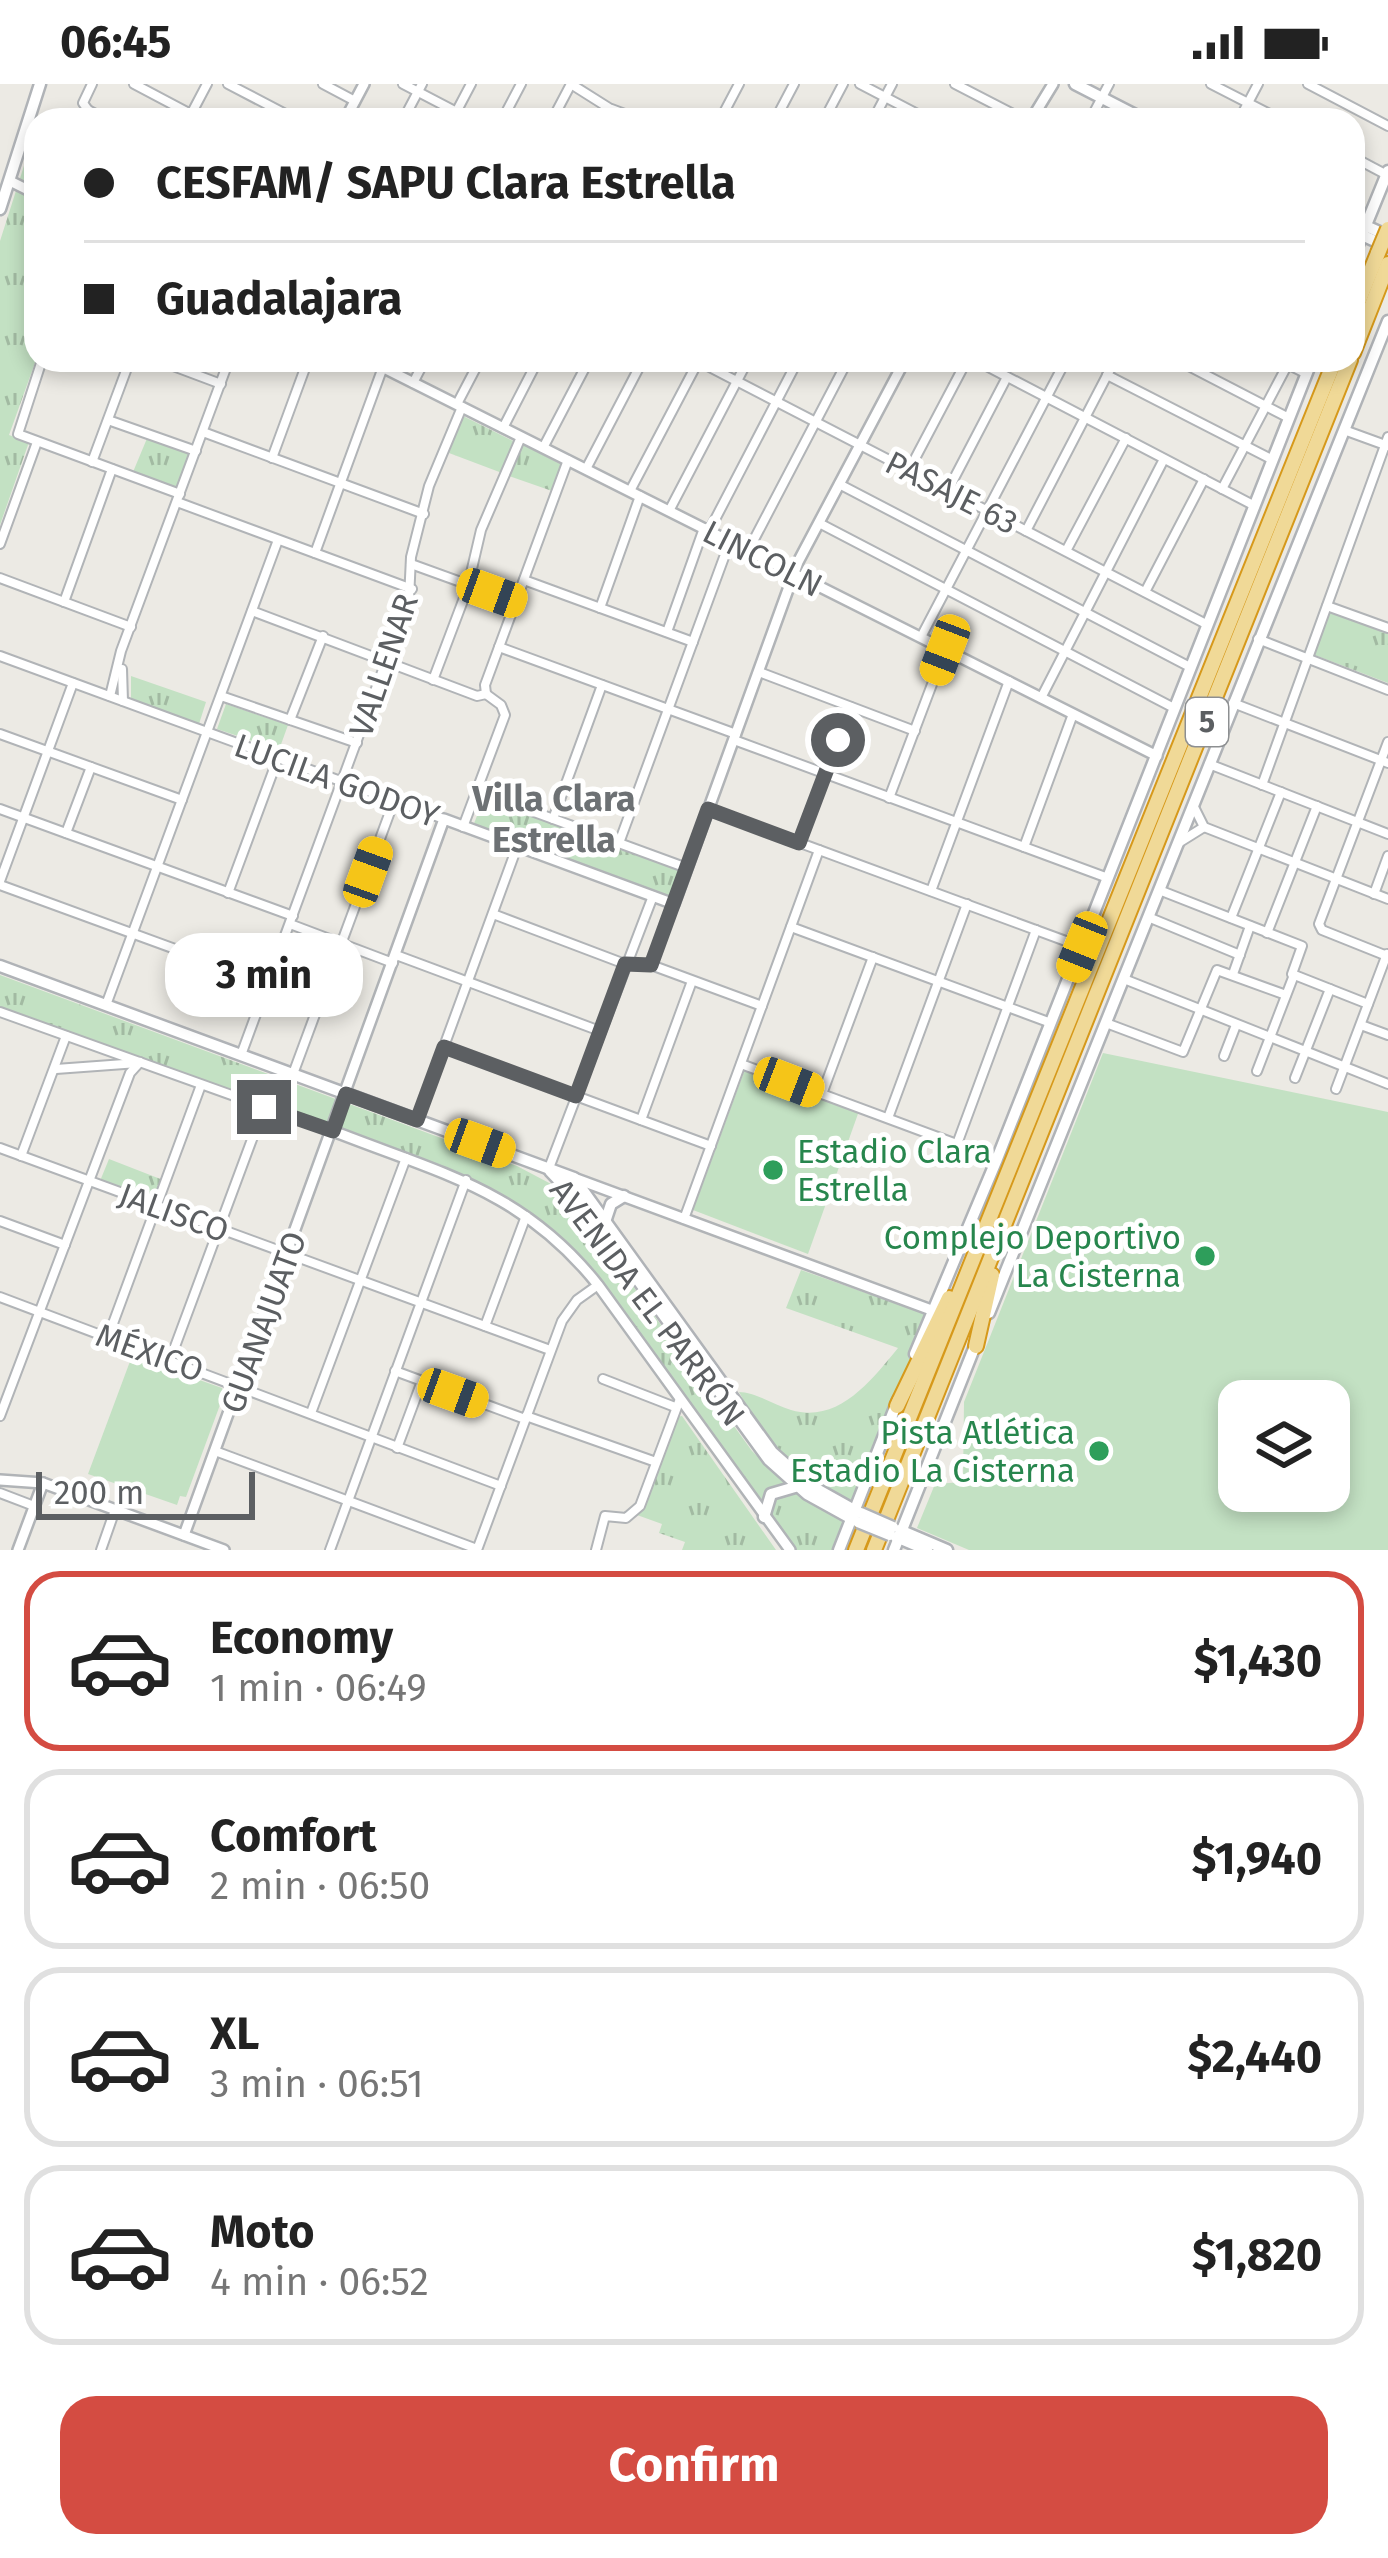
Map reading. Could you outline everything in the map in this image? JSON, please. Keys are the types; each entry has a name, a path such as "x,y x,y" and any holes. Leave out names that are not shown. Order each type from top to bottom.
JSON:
{"highway":[{"name":"5","path":"1365,316 1388,231"},
{"name":"5","path":"1365,292 1385,254"},
{"name":"5","path":"856,1550 1330,372"},
{"name":"5","path":"874,1550 1346,372"},
{"path":"976,1346 1002,1232"},
{"path":"897,1406 946,1303 974,1258"}],"main road":[{"path":"1075,84 1121,108"},
{"path":"0,209 24,136"},
{"path":"1365,215 1387,173"},
{"path":"896,1536 1388,322"},
{"path":"838,1550 856,1516 1306,374"},
{"path":"0,966 574,1178"},
{"name":"AVENIDA EL PARRÓN","path":"549,1168 587,1210 758,1448 798,1488 927,1550"},
{"name":"AVENIDA EL PARRÓN","path":"574,1178 772,1452 808,1484 856,1516"},
{"path":"605,1222 609,1207 624,1196"},
{"path":"764,1517 774,1491 798,1488"},
{"name":"AVENIDA EL PARRÓN","path":"896,1536 947,1550"}],"street":[{"path":"134,84 175,108"},
{"path":"228,84 274,108"},
{"path":"323,84 355,101"},
{"path":"351,108 364,84"},
{"path":"403,84 420,88 444,108"},
{"path":"571,84 610,107"},
{"path":"860,84 906,108"},
{"path":"879,108 892,84"},
{"path":"956,84 1004,108"},
{"path":"1097,108 1109,84"},
{"path":"1211,84 1258,108"},
{"path":"1245,108 1258,84"},
{"path":"1308,84 1354,108"},
{"path":"10,181 24,188"},
{"path":"38,372 17,433 412,590"},
{"path":"92,462 126,372"},
{"path":"188,372 220,384"},
{"path":"110,696 124,644 224,372"},
{"path":"272,458 304,372"},
{"path":"315,553 372,372"},
{"name":"LINCOLN","path":"393,372 1157,756"},
{"path":"413,382 418,372"},
{"name":"VALLENAR","path":"241,1055 412,590 411,564 431,479 475,372"},
{"path":"502,428 532,372"},
{"path":"543,448 583,372"},
{"path":"586,469 637,372"},
{"path":"600,608 635,494 692,372"},
{"name":"PASAJE 63","path":"720,372 1208,625"},
{"path":"669,511 742,372"},
{"path":"667,632 706,530 792,372"},
{"path":"748,550 842,372"},
{"path":"651,965 795,574 899,372"},
{"path":"909,470 964,372"},
{"path":"998,372 1255,506"},
{"path":"921,637 1060,372"},
{"path":"1026,530 1108,372"},
{"path":"1200,372 1289,418"},
{"path":"1222,489 1281,372"},
{"path":"1107,375 1273,460"},
{"path":"948,490 1007,376"},
{"path":"108,420 196,451"},
{"path":"1262,784 1387,442 1344,430"},
{"path":"203,432 424,514"},
{"path":"434,680 468,585 481,530 521,437"},
{"path":"1066,551 1126,438"},
{"path":"0,544 38,442"},
{"path":"1041,698 1164,459"},
{"path":"252,610 479,697 485,694 568,460"},
{"path":"64,602 112,470"},
{"path":"1145,592 1204,479"},
{"path":"839,484 1192,668"},
{"path":"819,523 1175,709"},
{"path":"106,1005 278,540"},
{"path":"619,843 730,541"},
{"path":"411,564 516,602"},
{"path":"0,578 131,626"},
{"path":"524,580 692,642"},
{"path":"1327,606 1388,628"},
{"path":"290,720 323,636"},
{"path":"1258,639 1388,689"},
{"path":"123,701 124,644"},
{"path":"499,647 1108,878"},
{"path":"889,797 945,650"},
{"name":"LUCILA GODOY","path":"0,656 674,904"},
{"path":"759,672 915,731"},
{"path":"931,891 1009,682"},
{"path":"73,683 0,883 268,982"},
{"path":"553,819 602,685"},
{"path":"464,827 505,712 485,694"},
{"path":"220,696 356,743"},
{"path":"1233,703 1385,762"},
{"path":"799,843 851,707"},
{"path":"1024,847 1073,714"},
{"path":"0,734 182,800"},
{"path":"1336,1089 1368,1004 1384,976 1387,954 1322,930 1319,924 1385,762 1388,742"},
{"path":"228,893 278,758"},
{"path":"1209,764 1388,834"},
{"path":"66,833 91,767"},
{"path":"477,791 687,868"},
{"path":"1231,919 1281,792"},
{"path":"293,1074 394,801"},
{"path":"1193,804 1204,827 1388,899"},
{"path":"1267,933 1317,806"},
{"path":"0,809 228,893 341,944 467,982 600,1031"},
{"path":"708,809 1082,947"},
{"name":"GUANAJUATO","path":"178,1550 444,820"},
{"path":"1177,845 1204,827"},
{"path":"417,1120 517,847"},
{"path":"684,1219 819,850"},
{"path":"1374,893 1388,856"},
{"path":"1159,890 1301,946 1257,1071"},
{"path":"549,1168 653,896"},
{"path":"888,1118 967,904"},
{"path":"493,914 625,964 651,965 762,1006"},
{"path":"1148,917 1240,955"},
{"path":"1233,974 1250,926"},
{"path":"790,927 1051,1023"},
{"path":"958,1144 1036,930"},
{"path":"822,1094 873,958"},
{"path":"1106,1023 1184,1052 1217,970 1286,995"},
{"path":"1293,974 1368,1004"},
{"path":"641,1120 692,980"},
{"path":"1124,980 1388,1084"},
{"path":"1295,1078 1330,989"},
{"path":"0,1012 466,1180 526,1216 578,1260 598,1285 677,1403 790,1550"},
{"path":"1224,1056 1236,1024"},
{"path":"1360,1024 1388,1035"},
{"path":"21,1156 66,1036"},
{"path":"444,1047 711,1146"},
{"path":"56,1069 140,1062"},
{"path":"0,1416 5,1389 40,1312 130,1073 140,1062"},
{"path":"741,1064 997,1159"},
{"path":"108,1336 201,1084"},
{"path":"170,1360 264,1107"},
{"name":"JALISCO","path":"0,1148 550,1350"},
{"path":"311,1413 406,1158"},
{"path":"574,1178 934,1311"},
{"path":"330,1550 466,1180"},
{"path":"485,1326 526,1216"},
{"path":"0,1221 64,1245"},
{"path":"215,1450 477,1550 568,1310 598,1285"},
{"name":"MÉXICO","path":"0,1297 501,1486"},
{"path":"395,1371 656,1462"},
{"path":"602,1379 677,1403"},
{"path":"397,1448 422,1381"},
{"path":"596,1550 605,1516 626,1518 640,1506 677,1403"},
{"path":"0,1480 43,1483 224,1550"},
{"path":"18,1550 43,1483"},
{"path":"0,1493 34,1506"},
{"path":"101,1550 115,1510"}],"green space":[{"path":"24,166 24,372 32,372 9,435 29,442 0,525 0,241"},
{"path":"463,416 513,441 502,473 449,453"},
{"path":"148,436 192,454 178,490 133,472"},
{"path":"522,444 562,465 552,491 509,476"},
{"path":"1329,612 1388,634 1388,683 1312,654"},
{"path":"131,676 206,702 199,724 131,701"},
{"path":"226,704 288,725 279,750 217,729"},
{"path":"484,798 680,871 669,899 473,826"},
{"path":"0,975 517,1166 553,1185 573,1203 752,1451 794,1491 840,1519 844,1526 833,1550 795,1550 785,1541 605,1286 576,1252 526,1209 468,1177 0,1007"},
{"name":"Complejo Deportivo La Cisterna","path":"1103,1053 1388,1112 1388,1550 969,1550 917,1528 935,1484 963,1482 964,1402"},
{"name":"Estadio Clara Estrella","path":"745,1069 859,1111 808,1254 693,1210"},
{"path":"109,1159 163,1180 154,1202 100,1181"},
{"path":"801,1270 923,1313 926,1319 855,1500 802,1474 772,1443 739,1392 791,1410 824,1411 852,1397 898,1348 786,1308"},
{"path":"132,1356 222,1388 224,1394 186,1497 180,1496 177,1505 88,1474"},
{"path":"682,1416 776,1550 682,1550 685,1542 659,1533 662,1524 637,1515 645,1506 676,1417"}],"place":[{"name":"Estadio Clara Estrella","path":"773,1170"},
{"name":"Complejo Deportivo La Cisterna","path":"1205,1256"},
{"name":"Pista Atlética Estadio La Cisterna","path":"1099,1451"}],"district":[{"name":"Villa Clara Estrella","path":"554,818"}],"route":[{"path":"264,1107 333,1131 346,1094 417,1120 444,1047 576,1096 625,964 651,965 708,809 799,843 838,740"}]}
